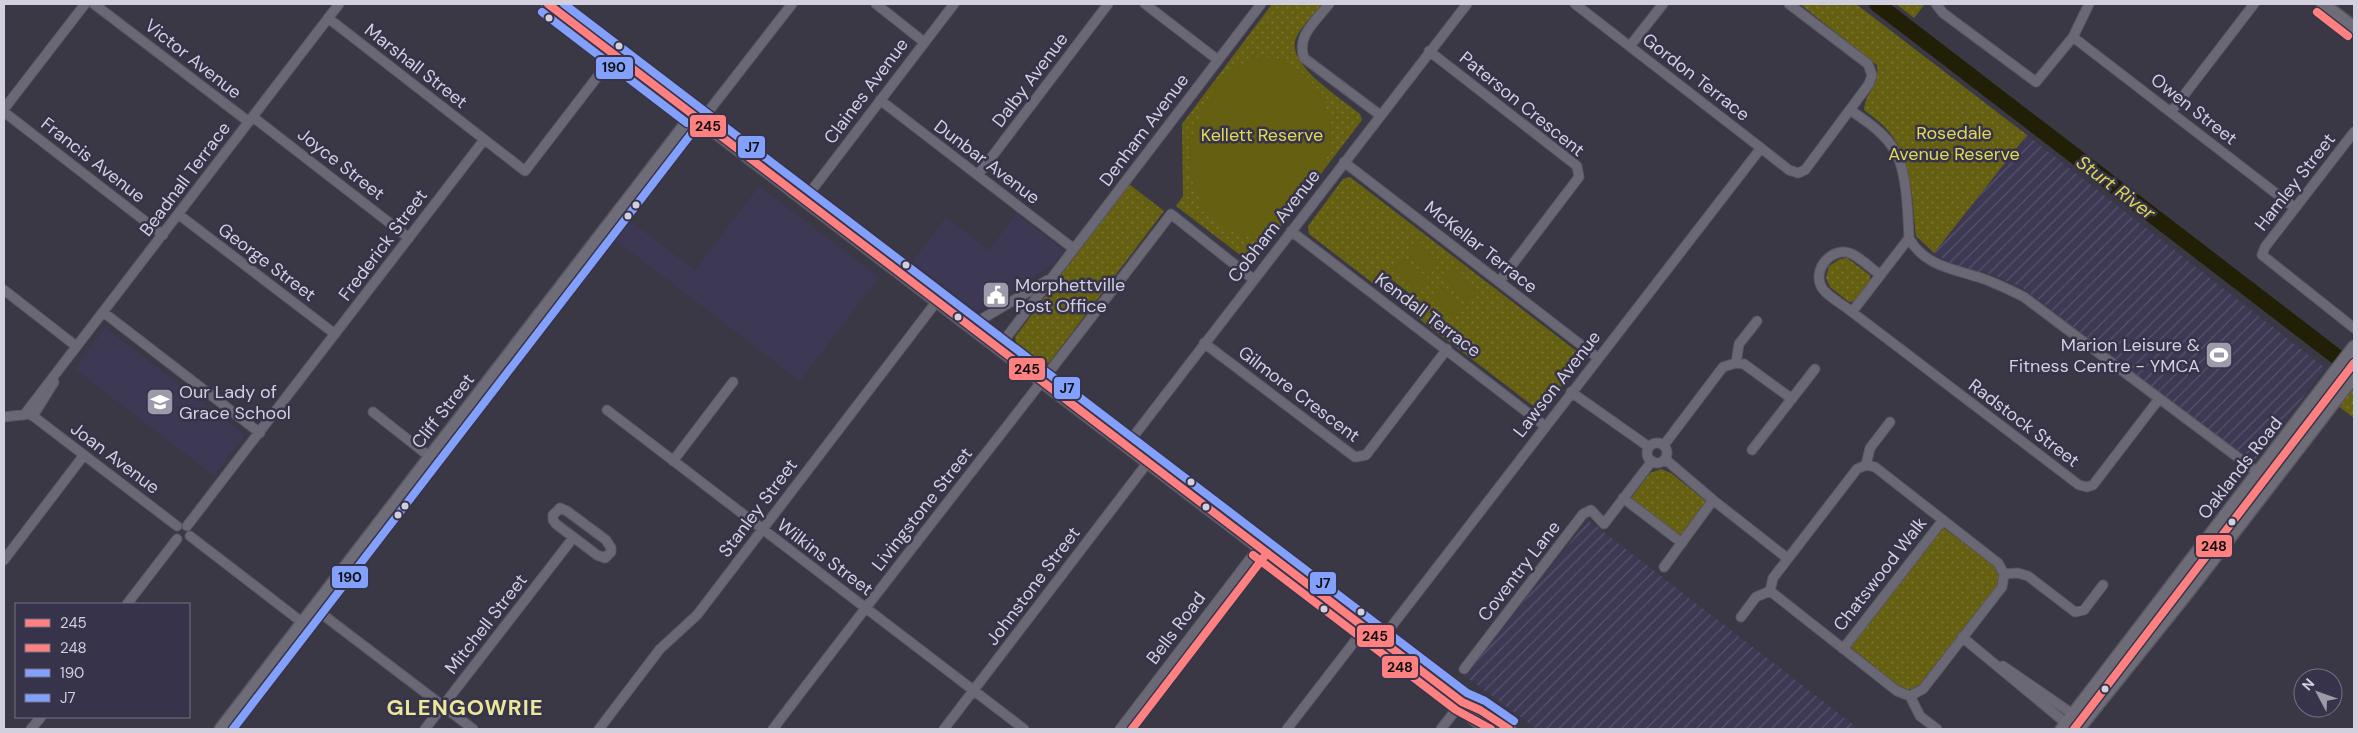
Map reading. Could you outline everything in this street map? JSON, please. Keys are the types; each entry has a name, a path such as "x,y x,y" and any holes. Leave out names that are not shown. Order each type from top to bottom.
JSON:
{"main road":[{"path":"548,4 1462,702 1480,710 1509,729"},
{"path":"2323,4 2354,28"},
{"name":"Cliff Street","path":"221,729 430,456 697,118"},
{"name":"Oaklands Road","path":"2069,724 2354,347"},
{"name":"Oaklands Road","path":"2081,726 2354,376"},
{"path":"1462,702 1474,719 1488,729"}],"street":[{"path":"4,110 85,4"},
{"name":"Victor Avenue","path":"94,4 251,119"},
{"name":"Beadnall Terrace","path":"28,415 76,346 339,4"},
{"path":"697,118 792,4"},
{"path":"876,4 924,42"},
{"name":"Claines Avenue","path":"805,199 954,4"},
{"name":"Dalby Avenue","path":"978,175 1108,4"},
{"path":"1145,4 1218,60"},
{"name":"Denham Avenue","path":"999,347 1261,4"},
{"path":"1328,4 1301,40 1300,48 1304,58 1380,116"},
{"name":"Cobham Avenue","path":"1126,446 1467,4"},
{"name":"Gordon Terrace","path":"1575,4 1789,170 1798,173 1805,170 1850,110"},
{"path":"1630,46 1663,4"},
{"path":"1789,4 1868,64 1872,76 1870,84 1850,110 1877,129 1895,150 1901,165 1909,238 1915,248 1938,265 1981,278 2024,297 2272,483"},
{"path":"1936,4 1943,13 2036,82 2073,37 2089,4"},
{"path":"2171,112 2254,4"},
{"name":"Marshall Street","path":"328,18 484,140"},
{"name":"Owen Street","path":"2073,37 2295,208"},
{"name":"Paterson Crescent","path":"1430,51 1578,166 1579,176 1499,282"},
{"path":"484,140 525,172 614,55"},
{"name":"Dunbar Avenue","path":"880,100 1074,249"},
{"name":"Francis Avenue","path":"4,110 163,235"},
{"name":"Joyce Street","path":"251,119 409,238"},
{"name":"Hamley Street","path":"2354,132 2265,247 2262,255 2354,328"},
{"name":"Frederick Street","path":"187,526 484,140"},
{"name":"Lawson Avenue","path":"1381,640 1760,148"},
{"name":"McKellar Terrace","path":"1344,162 1598,358"},
{"name":"George Street","path":"178,214 335,334"},
{"name":"Livingstone Street","path":"773,729 864,608 1043,381 1170,214 1253,279"},
{"name":"Kendall Terrace","path":"1291,231 1545,426"},
{"path":"1852,312 1909,238"},
{"name":"Radstock Street","path":"1880,276 1853,254 1846,252 1834,254 1824,261 1819,279 1823,289 1852,312 2079,485 2087,487 2093,485 2159,399"},
{"name":"Denham Avenue","path":"970,326 1052,277"},
{"path":"4,290 76,346"},
{"name":"Stanley Street","path":"599,729 660,649 697,615 937,301"},
{"path":"102,312 260,433"},
{"path":"1736,363 1739,344 1757,321"},
{"name":"Gilmore Crescent","path":"1204,343 1355,456 1366,455 1446,349"},
{"path":"1664,445 1723,368 1736,363 1744,364 1792,400"},
{"path":"1752,450 1816,369"},
{"path":"673,461 733,382"},
{"path":"1571,392 1649,447"},
{"name":"Wilkins Street","path":"608,410 1024,729"},
{"path":"373,412 430,456"},
{"path":"4,417 28,415"},
{"name":"Joan Avenue","path":"28,415 177,526"},
{"path":"1866,465 1870,448 1890,422"},
{"path":"1658,443 1664,445 1667,452 1665,459 1658,463 1652,461 1647,454 1649,447 1658,443"},
{"path":"4,560 84,455"},
{"path":"1665,459 1713,500 1788,558"},
{"path":"1652,461 1623,498 1682,542"},
{"name":"Johnstone Street","path":"944,729 1148,462"},
{"path":"1866,465 1875,467 1998,563 2004,574 2002,586 1923,689 1910,696 1897,692 1770,591 1773,578 1788,558 1857,468 1866,465"},
{"name":"Coventry Lane","path":"1464,670 1583,514 1591,510 1604,524 1623,498"},
{"path":"1664,566 1713,500"},
{"path":"560,508 567,511 606,540 611,548 611,552 606,558 601,558 573,538 553,520 553,515 560,508"},
{"name":"Chatswood Walk","path":"1843,649 1943,520"},
{"path":"190,536 186,540 178,539 174,534 177,526 187,526 190,536 303,623"},
{"name":"Mitchell Street","path":"425,729 573,538"},
{"path":"128,603 178,539"},
{"name":"Bells Road","path":"1120,729 1258,547"},
{"path":"2004,574 2018,573 2028,576 2075,612 2084,610 2103,585"},
{"path":"1741,617 1756,597 1770,591"},
{"path":"314,608 473,729"},
{"path":"1287,729 1365,628"},
{"path":"1962,637 1996,664 1998,669 2069,724 2081,726"},
{"path":"1910,696 1920,716 1937,729"},
{"path":"1441,729 1462,702"},
{"path":"31,729 40,718"}],"shaded area":[{"path":"2027,135 2325,368 2252,464 2023,288 1993,275 1954,265 1934,253"},
{"path":"759,186 879,277 800,381 610,236 625,217 695,270"},
{"path":"1016,214 1062,249 1063,252 1052,266 978,312 912,262 946,217 989,250"},
{"name":"Our Lady of Grace School","path":"105,327 245,435 214,476 75,369"},
{"path":"1588,520 1859,729 1537,729 1465,676"}],"green space":[{"name":"Kellett Reserve","path":"1272,4 1322,4 1296,38 1296,52 1309,72 1360,114 1362,120 1252,264 1176,206 1183,196 1182,124"},
{"name":"Rosedale Avenue Reserve","path":"1800,4 1856,4 2027,135 1934,253 1916,236 1910,182 1898,144 1878,121 1864,110 1867,98 1877,78 1877,65"},
{"path":"1896,4 1925,4 1914,18"},
{"name":"Kellett Reserve","path":"1259,57 1278,60 1294,67 1308,78 1326,108 1330,125 1330,143 1322,169 1283,218 1269,230 1259,234 1248,235 1237,233 1227,228 1209,213 1193,184 1190,163 1192,140 1199,118 1210,97 1224,79 1240,65"},
{"path":"1350,177 1579,353 1580,362 1544,409 1537,409 1401,305 1409,293 1383,273 1374,284 1309,234 1308,226 1343,179"},
{"path":"1129,184 1164,211 1049,363 1043,363 1016,343 1015,337"},
{"path":"1416,242 1440,261 1431,273 1407,254"},
{"path":"1403,258 1428,278 1419,289 1394,270"},
{"path":"1847,258 1870,275 1871,283 1857,301 1849,302 1830,287 1826,278 1829,266 1840,259"},
{"path":"1452,270 1476,289 1467,301 1442,281"},
{"path":"1439,286 1464,305 1455,317 1430,298"},
{"path":"2354,385 2354,418 2338,406"},
{"path":"1661,469 1671,473 1707,502 1681,537 1631,498 1650,473"},
{"path":"1941,526 1996,567 1999,572 1999,583 1922,682 1915,688 1907,689 1900,687 1849,646"}],"waterway":[{"name":"Sturt River","path":"1877,4 2354,370"}],"transit line":[{"name":"245","path":"548,4 1462,702 1480,710 1509,729"},
{"name":"J7","path":"564,4 1467,693 1485,701 1514,721"},
{"name":"190","path":"542,12 687,123"},
{"name":"248","path":"2317,12 2348,36"},
{"name":"190","path":"233,729 701,121"},
{"name":"248","path":"2074,729 2354,363"},
{"name":"248","path":"1132,729 1267,553"},
{"name":"248","path":"1253,555 1456,710 1491,729"}],"place":[{"name":"Morphettville Post Office","path":"996,295"},
{"name":"Marion Leisure & Fitness Centre - YMCA","path":"2219,355"},
{"name":"Our Lady of Grace School","path":"160,402"}],"district":[{"name":"GLENGOWRIE","path":"465,707"}]}
